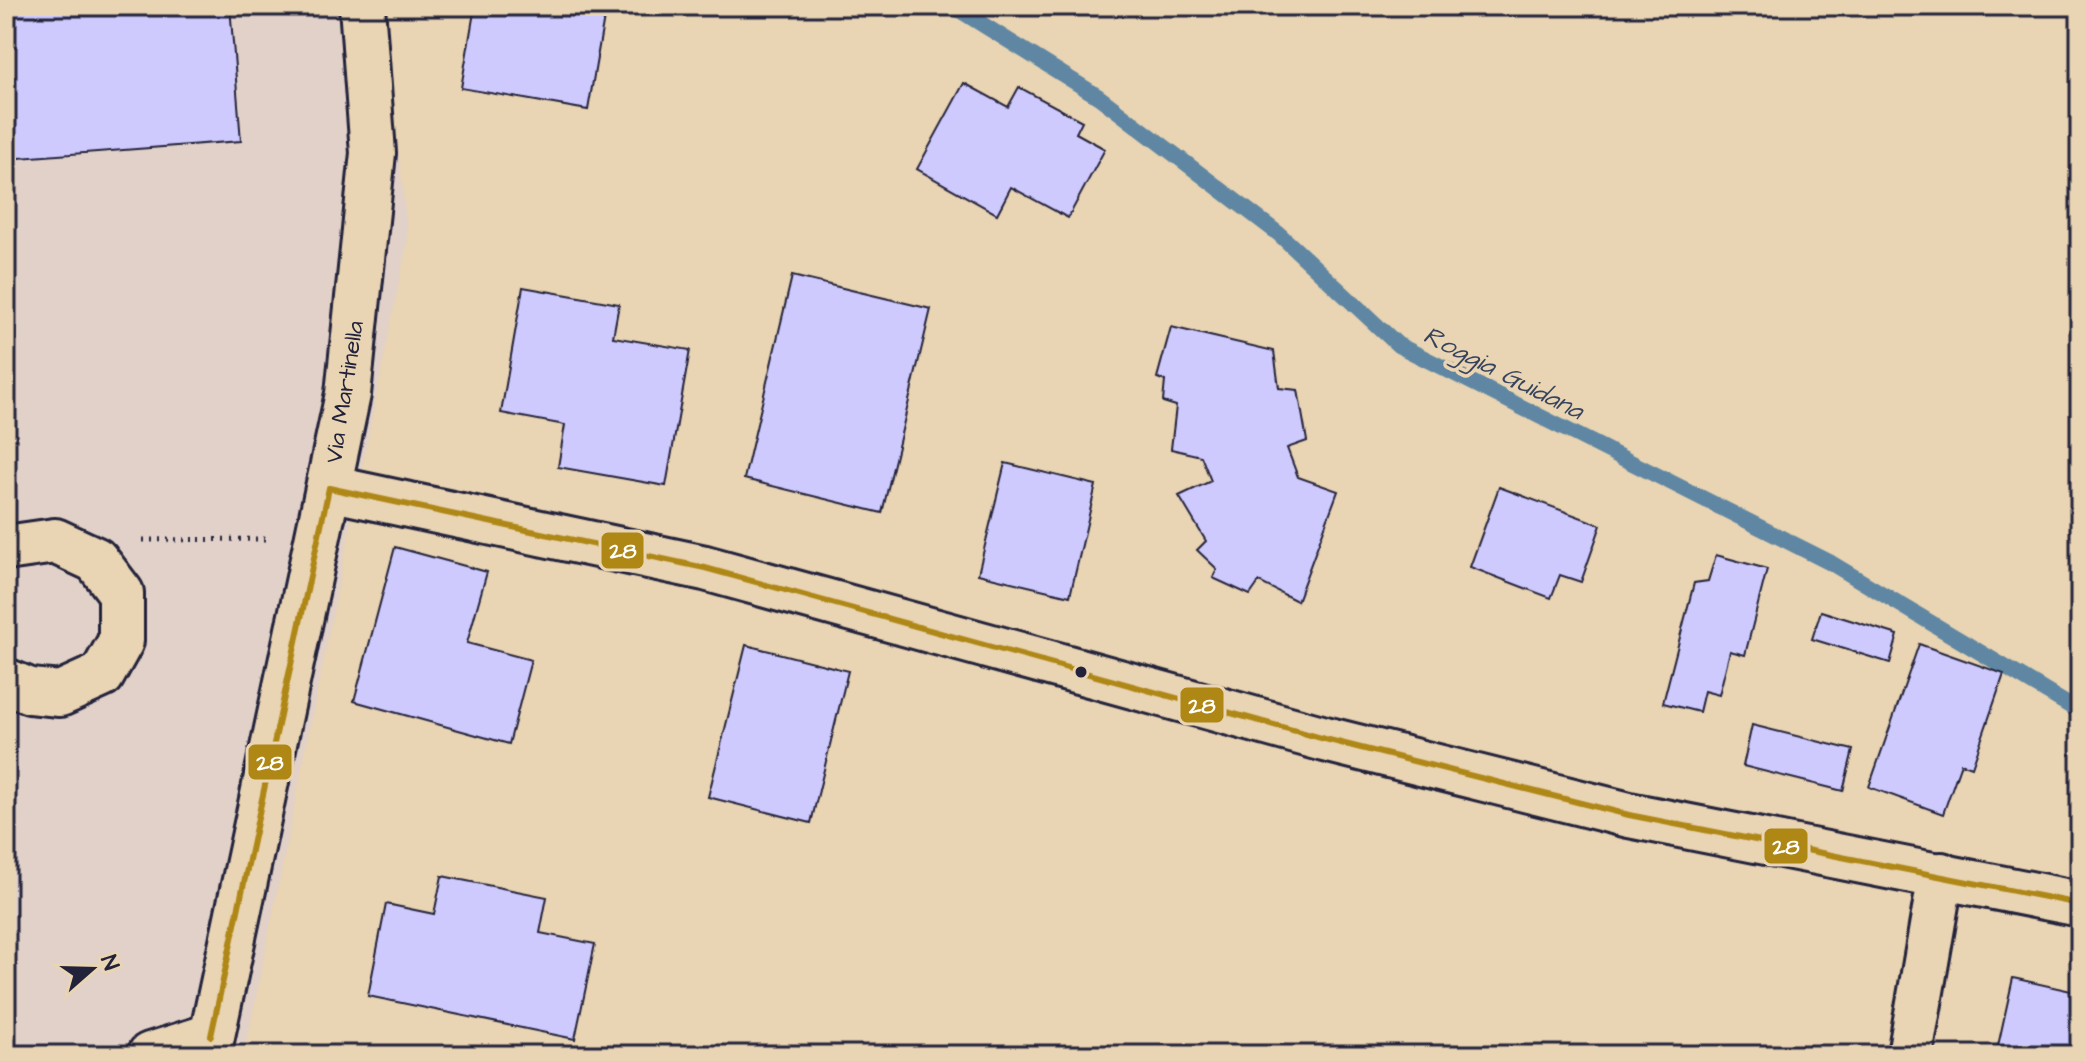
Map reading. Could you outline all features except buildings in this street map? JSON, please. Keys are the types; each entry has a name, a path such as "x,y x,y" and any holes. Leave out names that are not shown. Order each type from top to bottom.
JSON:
{"street":[{"name":"Via Martinella","path":"210,1046 348,394 373,153 362,6"},
{"path":"329,488 705,568 1325,739 1629,815 2080,904"},
{"path":"6,548 55,541 96,560 121,593 121,641 102,675 60,694 30,691 6,681"},
{"path":"1910,1055 1941,875"},
{"path":"150,1055 210,1046"}],"path":[{"path":"134,540 318,538"}],"shaded area":[{"path":"6,6 382,6 408,237 247,1041 237,1055 6,1055"}],"waterway":[{"name":"Roggia Guidana","path":"953,6 1099,97 1279,234 1398,345 1831,563 2080,712"}],"transit line":[{"name":"28","path":"329,488 705,568 1325,739 1629,815 2080,904"},
{"name":"28","path":"211,1036 329,488"}]}
